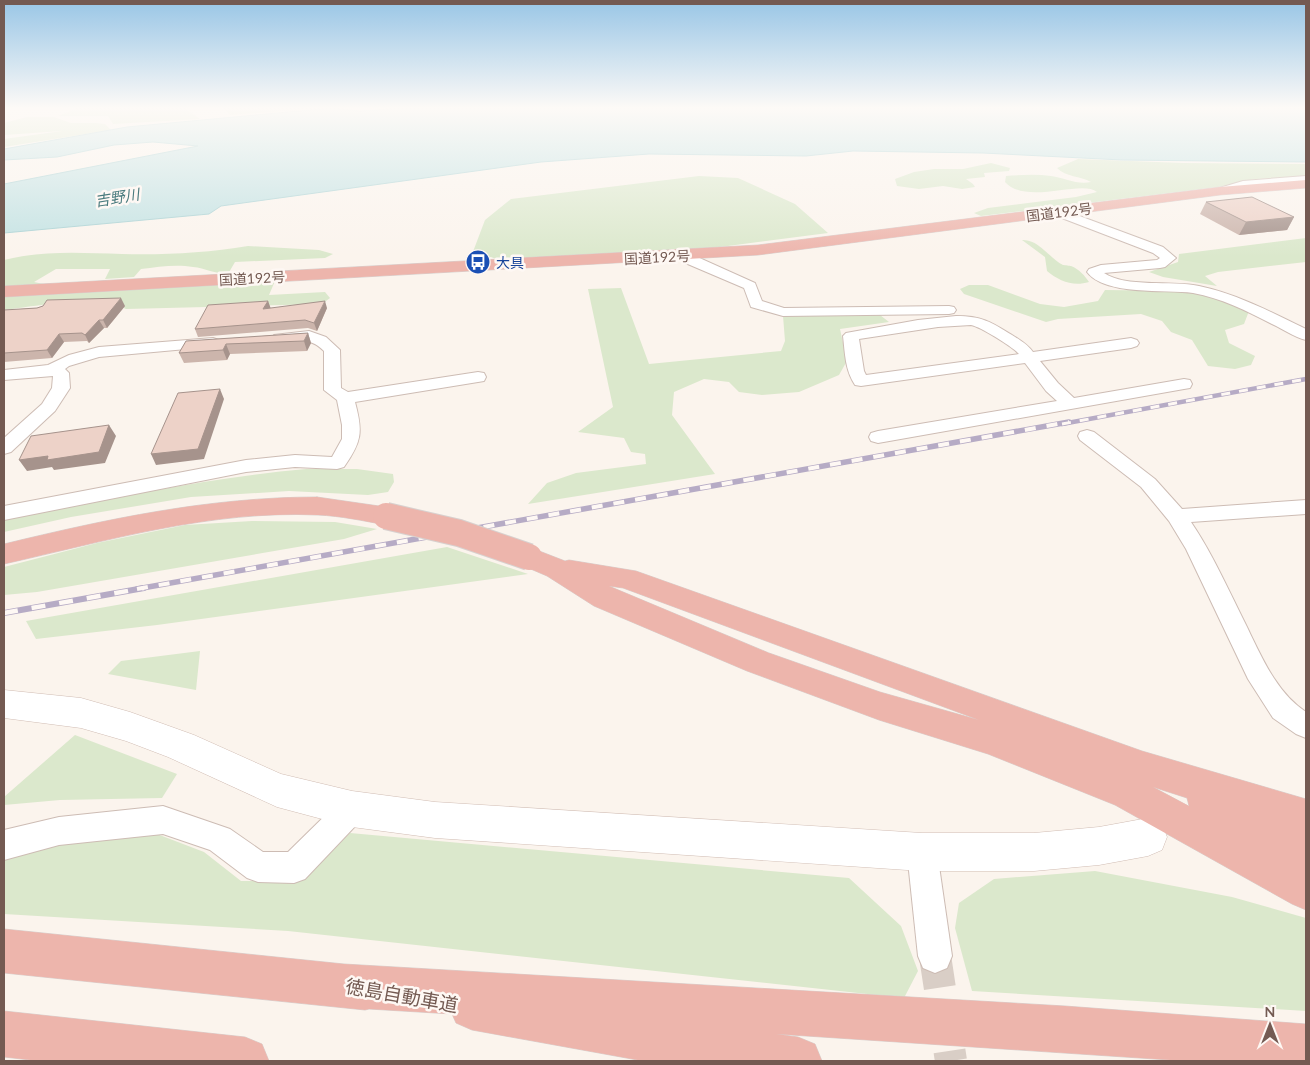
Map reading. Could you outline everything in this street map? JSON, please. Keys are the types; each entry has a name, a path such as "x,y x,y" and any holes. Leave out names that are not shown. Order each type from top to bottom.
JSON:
{"highway":[{"name":"国道192号","path":"4,292 684,256 758,250 1220,191 1306,184"},
{"path":"4,554 73,537 145,523 251,507 325,507 386,516 445,528 490,541 529,557 557,569 605,598 758,662 879,706 993,740 1128,793 1306,890"},
{"path":"557,569 626,578 998,712 1142,767 1306,817"},
{"path":"1142,767 1306,851"},
{"name":"徳島自動車道","path":"4,951 346,985 623,1035 798,1061"},
{"path":"346,985 1065,1029 1306,1047"},
{"path":"4,1034 245,1061"}],"street":[{"path":"1220,191 1244,184 1306,179"},
{"path":"1058,212 1158,250 1169,258 1160,264 1101,269 1094,272 1099,278 1111,283 1180,287 1206,291 1233,300 1306,335"},
{"path":"684,256 750,286 756,304 783,312 977,310 997,317 1052,387 1070,403"},
{"path":"1024,351 982,323 959,320 850,336 856,371 861,381 1024,351 1131,343"},
{"path":"4,513 246,466 295,461 337,463 350,446 353,430 345,398 333,390 332,350 322,339 308,335 268,338"},
{"path":"52,370 65,361 81,355 99,352 228,342"},
{"path":"4,376 52,370 61,373 61,388 49,407 4,448"},
{"path":"345,398 478,377"},
{"path":"878,437 1184,384"},
{"path":"1087,436 1148,483 1177,516 1197,548 1257,672 1282,710 1306,726"},
{"path":"1177,516 1306,506"},
{"path":"4,704 81,713 130,726 181,746 277,790 352,809 435,820 922,852 1034,852 1099,846 1148,838"},
{"path":"4,845 59,831 163,820 219,839 258,867 294,868 352,809"},
{"path":"922,852 935,956"}],"green space":[{"path":"1078,159 1183,163 1306,164 1306,177 1255,179 1218,187 981,216 974,213 988,208 1076,197 1097,192 1079,188 1026,192 1015,189 1005,182 1006,176 1034,175 1051,176 1081,183 1091,182 1065,173 1057,168"},
{"path":"991,163 1010,168 1009,171 984,173 985,177 966,179 975,187 962,189 943,186 919,189 897,186 895,179 914,172 934,169 963,169"},
{"path":"699,176 738,178 795,204 828,233 697,250 496,259 491,257 471,257 485,220 511,199"},
{"path":"1306,238 1306,262 1218,272 1205,276 1217,286 1163,277 1149,272 1178,262 1179,254"},
{"path":"1022,240 1039,246 1063,265 1077,269 1089,282 1077,284 1056,278 1047,271 1045,257"},
{"path":"248,246 319,250 333,254 325,258 235,262 228,274 187,266 174,266 141,269 134,277 105,279 110,269 56,269 34,282 78,291 275,281 269,295 325,292 330,298 322,304 126,309 100,302 66,302 4,310 4,260 48,253 170,254"},
{"path":"969,285 988,285 1040,304 1064,307 1098,301 1105,290 1185,291 1214,297 1249,311 1244,324 1225,330 1229,343 1255,356 1251,365 1235,369 1208,366 1192,340 1171,332 1162,321 1141,314 1058,319 1046,322 964,294 960,289"},
{"path":"621,288 649,364 781,351 785,341 783,316 880,315 889,322 840,329 847,361 839,375 799,392 762,395 739,392 729,382 704,379 674,392 672,415 715,474 528,504 547,483 576,473 646,464 645,454 631,452 624,438 578,432 613,407 588,289"},
{"path":"306,469 357,469 393,474 394,482 388,492 368,495 289,491 191,497 71,517 4,532 4,520 192,484"},
{"path":"252,521 335,522 377,529 344,539 37,592 4,595 4,567 97,543 185,525"},
{"path":"447,547 528,574 157,625 36,639 26,621"},
{"path":"200,651 196,690 108,674 121,661"},
{"path":"75,735 177,774 162,798 60,800 4,805 4,797"},
{"path":"350,833 849,878 901,926 918,971 904,998 288,931 4,914 4,856 46,845 157,834 204,852 241,881 301,881"},
{"path":"1095,871 1232,897 1306,918 1306,1011 972,991 955,928 959,903 994,879"}],"water":[{"path":"4,158 45,158 4,160"},
{"name":"吉野川","path":"138,158 599,158 541,162 221,206 209,214 4,233 4,184"},
{"path":"1076,158 1306,158 1306,162"}],"building":[{"path":"1252,197 1294,217 1246,222 1206,202"},
{"path":"121,298 103,320 99,320 85,335 82,333 59,334 47,350 4,353 4,310 37,308 43,306 47,300"},
{"path":"268,301 263,309 325,301 314,323 305,320 195,329 208,305"},
{"path":"308,333 304,341 226,344 223,350 179,353 186,341"},
{"path":"220,389 198,449 151,454 178,393"},
{"path":"109,425 99,452 47,460 48,456 19,460 31,436"}],"tunnel":[{"path":"935,956 951,1061"}],"railway":[{"path":"1062,424 1306,379"},
{"path":"137,589 1069,422"},
{"path":"4,613 144,588"}],"place":[{"name":"大具","path":"478,262"}]}
